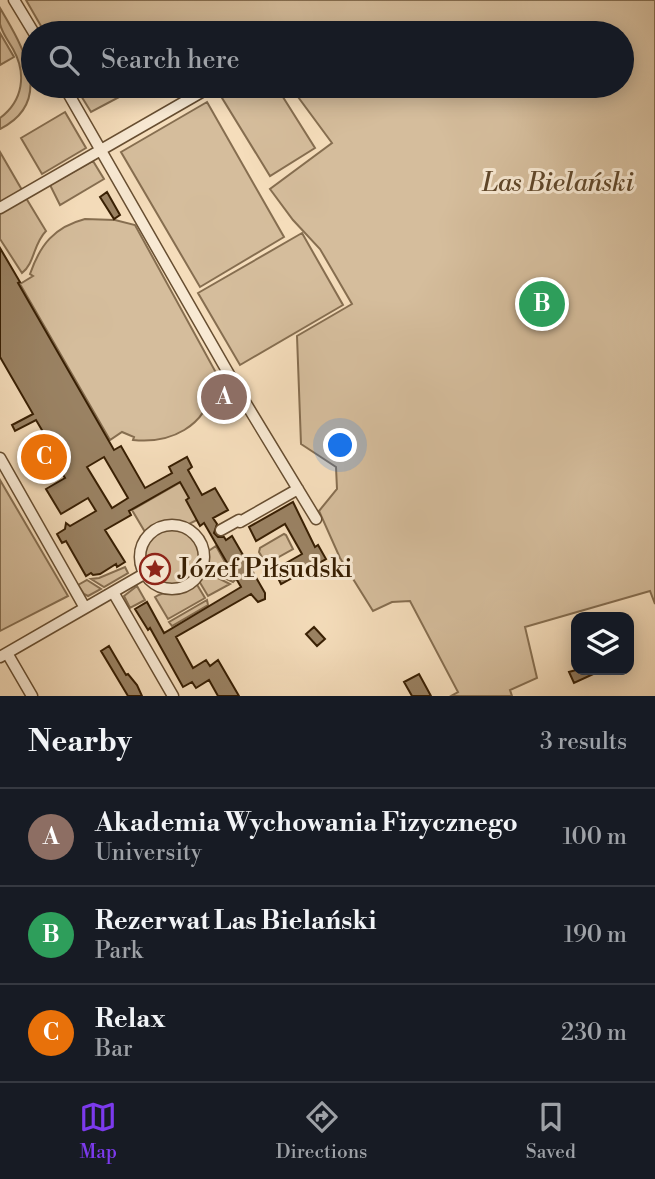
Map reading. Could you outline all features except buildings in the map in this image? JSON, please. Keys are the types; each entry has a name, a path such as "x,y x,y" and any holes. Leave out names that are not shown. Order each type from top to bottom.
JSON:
{"street":[{"path":"15,0 27,21"},
{"path":"71,98 242,397 316,519"},
{"path":"0,208 191,98"},
{"path":"0,458 85,608"},
{"path":"221,530 298,489"},
{"path":"161,526 184,527 200,541 204,561 201,571 188,585 179,589 165,589 151,582 145,574 140,563 140,552 151,532 161,526"},
{"path":"200,541 211,536"},
{"path":"32,696 3,655 145,574"},
{"path":"113,592 173,696"}],"green space":[{"name":"Las Bielański","path":"26,0 655,0 655,604 650,591 525,627 537,678 510,690 512,696 451,696 458,692 410,601 392,602 373,611 340,558 319,511 337,489 336,467 301,444 297,336 352,304 320,249 293,220 270,189 332,143 299,98 634,98 634,21 38,21"},
{"path":"0,8 21,48 21,77 17,58 0,24"},
{"path":"0,33 14,57 0,65"},
{"path":"21,77 21,98 28,98 27,103 17,117 0,129 0,118 14,104"},
{"path":"82,98 117,98 91,112"},
{"path":"222,98 284,98 315,148 270,176"},
{"path":"207,102 284,237 200,287 121,152"},
{"path":"65,112 86,148 42,174 21,138"},
{"path":"0,152 22,190 0,203"},
{"path":"93,161 104,179 60,205 50,185"},
{"path":"26,198 46,231 22,273 0,239 0,213"},
{"path":"85,219 115,220 135,225 220,380 211,385 213,387 209,401 203,413 173,436 147,441 133,440 134,437 122,432 110,440 20,284 33,276 30,274 38,254 57,232"},
{"path":"302,233 343,305 240,365 198,293"},
{"path":"0,480 68,596 0,631"},
{"path":"181,482 197,520 187,525 171,522 160,524 145,532 132,510"},
{"path":"166,528 178,528 188,532 196,540 200,556 196,572 188,580 178,584 166,584 156,580 148,572 144,562 144,550 148,540 156,532"},
{"path":"284,534 293,549 268,563 265,562 259,552 260,548"},
{"path":"216,546 235,580 233,582 205,569 207,552"},
{"path":"125,567 128,573 104,587 91,579 99,578"},
{"path":"204,571 230,584 208,596 199,581"},
{"path":"87,580 101,589 88,596 84,594 78,585"},
{"path":"196,583 205,598 168,619 155,597"},
{"path":"137,586 145,600 130,608 124,596"},
{"path":"207,600 208,605 172,626 169,622"}],"place":[{"name":"Rezerwat Las Bielański","path":"542,304"},
{"name":"Akademia Wychowania Fizycznego","path":"224,397"},
{"name":"Relax","path":"44,457"},
{"name":"Józef Piłsudski","path":"155,569"}]}
